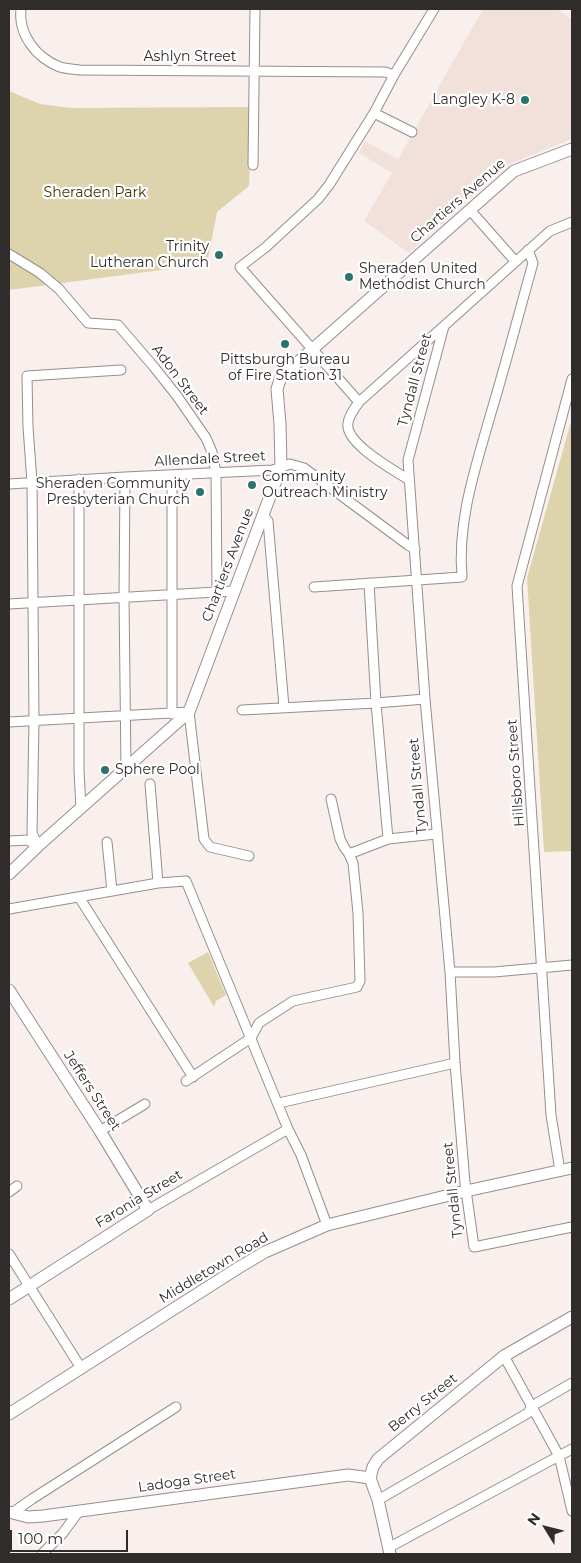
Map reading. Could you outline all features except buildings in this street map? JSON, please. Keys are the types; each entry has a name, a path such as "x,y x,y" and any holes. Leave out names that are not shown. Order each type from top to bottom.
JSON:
{"street":[{"name":"Ashlyn Street","path":"21,9 22,27 30,43 43,58 60,67 80,70 385,72 394,75"},
{"path":"253,165 256,9"},
{"path":"359,402 240,268 318,199 350,153 434,9"},
{"path":"374,113 412,132"},
{"name":"Chartiers Avenue","path":"9,874 189,712 281,467 277,389 281,377 514,171 572,148"},
{"path":"470,210 515,261"},
{"path":"409,480 360,446 349,432 347,424 359,402 550,231 572,222"},
{"path":"314,587 462,577 460,549 466,510 475,466 533,263 528,250"},
{"name":"Adon Street","path":"9,254 40,273 59,289 88,323 118,325 160,374 206,438 212,452 216,473 217,592"},
{"name":"Tyndall Street","path":"444,326 408,460 424,699 450,972 455,1063 466,1191 474,1247 572,1227"},
{"path":"38,846 32,833 34,721 32,482 27,376 122,370"},
{"name":"Hillsboro Street","path":"560,1171 552,1116 517,586 572,379"},
{"name":"Allendale Street","path":"9,484 273,470 290,464 304,468 415,549"},
{"path":"172,475 172,714"},
{"path":"125,477 126,769"},
{"path":"79,479 79,770 81,809"},
{"path":"263,515 268,522 284,707"},
{"path":"369,583 376,703 388,839"},
{"path":"9,604 234,591"},
{"path":"242,710 424,699"},
{"path":"9,722 189,712 204,839 210,847 249,856"},
{"path":"150,784 158,883"},
{"path":"79,897 189,1079 251,1038 259,1023 293,1001 357,987 360,981 358,913 353,863 342,843 331,799"},
{"path":"349,854 388,839 436,834"},
{"path":"9,841 28,840 38,846"},
{"path":"107,842 112,891"},
{"path":"9,908 186,880 288,1128 301,1155 326,1225"},
{"path":"450,972 494,972 572,964"},
{"name":"Jeffers Street","path":"9,990 100,1131 148,1210"},
{"path":"279,1103 455,1063"},
{"path":"100,1131 145,1104"},
{"name":"Faronia Street","path":"9,1299 148,1210 288,1128"},
{"name":"Middletown Road","path":"9,1414 264,1252 326,1225 466,1191 572,1168"},
{"path":"9,1192 18,1186"},
{"path":"9,1254 80,1368"},
{"name":"Berry Street","path":"370,1478 373,1467 378,1459 504,1356 572,1317"},
{"path":"504,1356 559,1456 572,1511"},
{"path":"378,1500 528,1413 532,1406 572,1383"},
{"path":"10,1512 176,1407"},
{"path":"370,1478 378,1500 389,1551 572,1449"},
{"name":"Ladoga Street","path":"10,1512 28,1517 348,1475 370,1478"},
{"path":"42,1554 63,1533 79,1511"}],"shaded area":[{"path":"483,9 556,9 572,19 572,139 509,164 409,253 364,221 392,173 359,153 365,141 398,159"}],"green space":[{"name":"Sheraden Park","path":"9,91 40,104 71,108 252,107 249,186 217,212 207,264 9,290"},
{"path":"572,418 572,851 544,852 527,578"},
{"path":"208,952 226,995 216,1001 214,1007 188,963"}],"place":[{"name":"Langley K-8","path":"525,100"},
{"name":"Trinity Lutheran Church","path":"219,255"},
{"name":"Sheraden United Methodist Church","path":"349,277"},
{"name":"Pittsburgh Bureau of Fire Station 31","path":"285,344"},
{"name":"Community Outreach Ministry","path":"252,485"},
{"name":"Sheraden Community Presbyterian Church","path":"200,492"},
{"name":"Sphere Pool","path":"105,770"}]}
